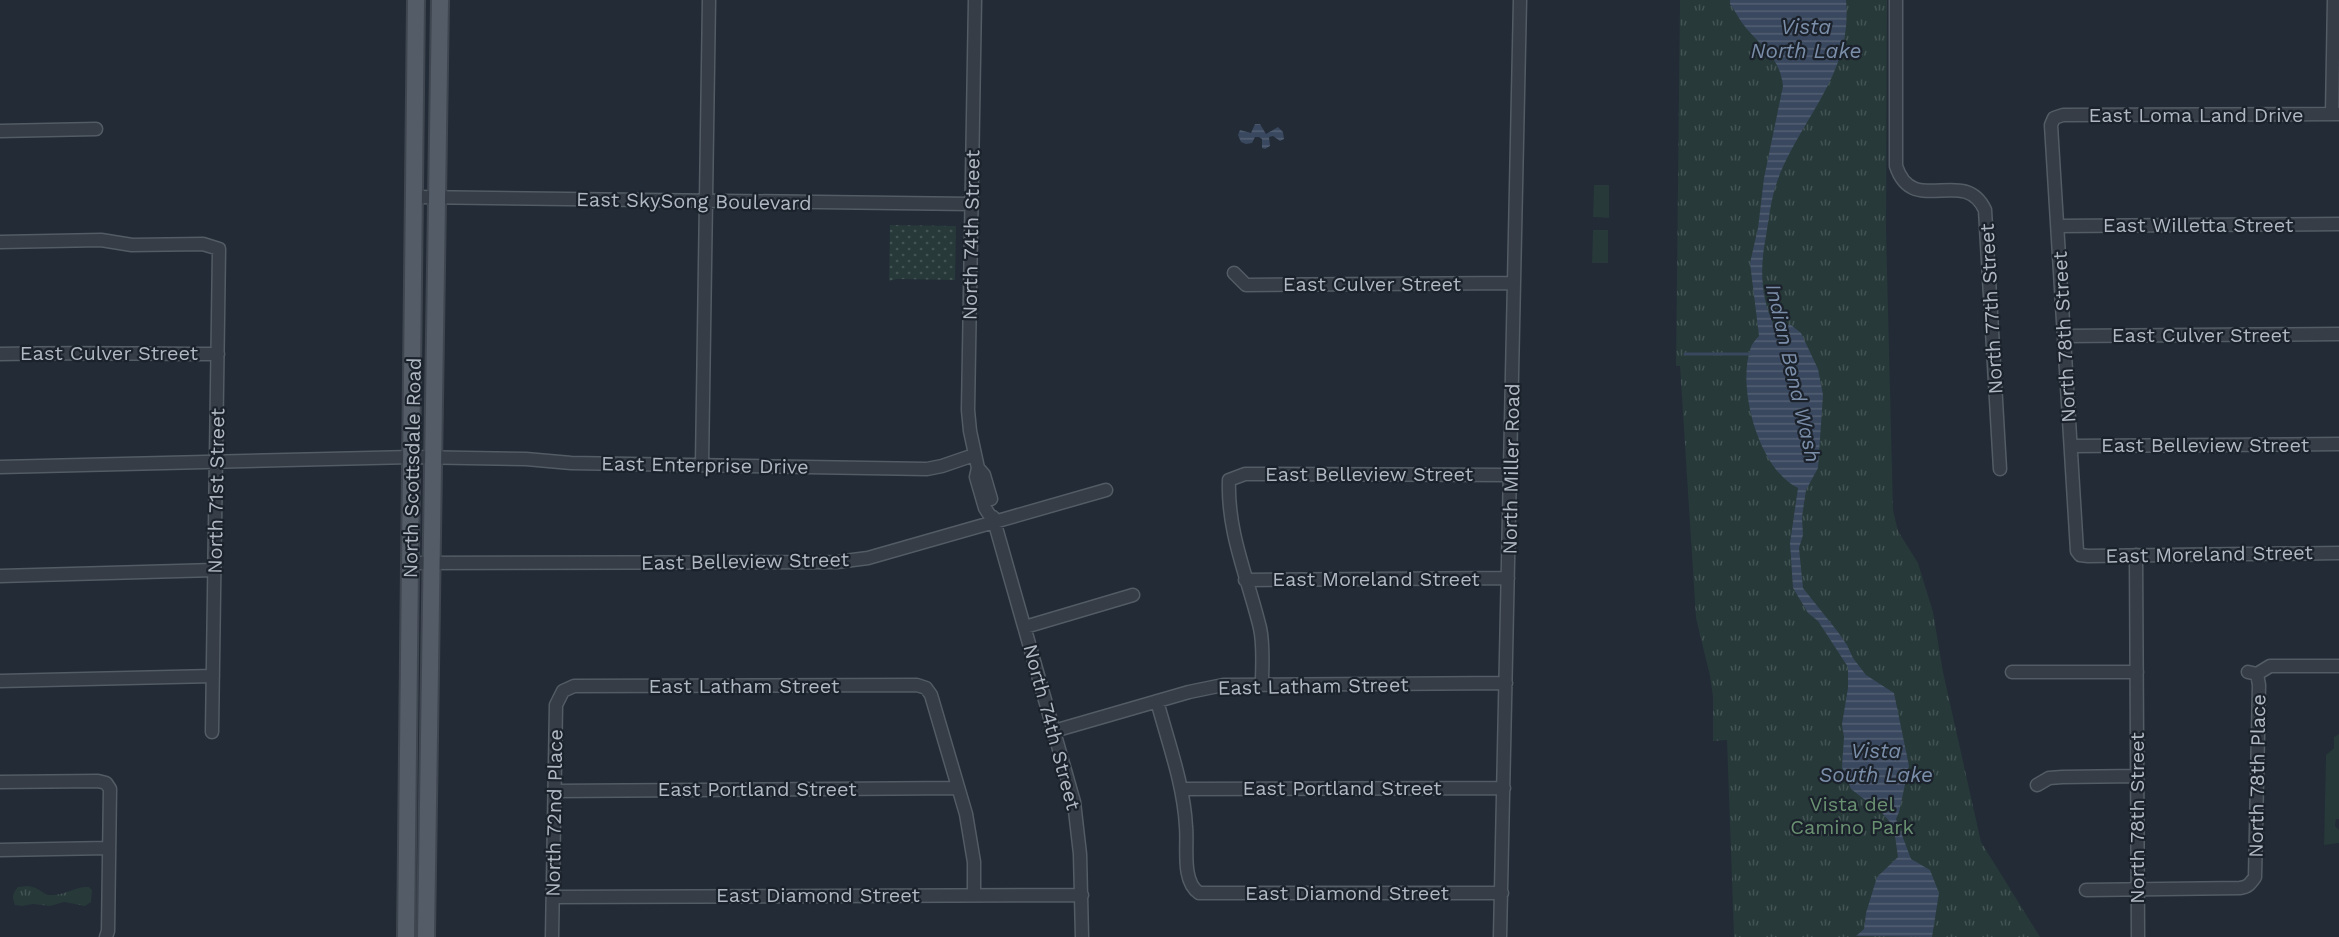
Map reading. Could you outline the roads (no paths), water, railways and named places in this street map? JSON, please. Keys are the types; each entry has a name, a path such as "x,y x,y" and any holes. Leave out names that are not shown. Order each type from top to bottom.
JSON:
{"main road":[{"name":"North Scottsdale Road","path":"406,937 417,0"},
{"name":"North Scottsdale Road","path":"426,937 440,0"}],"street":[{"path":"702,464 709,0"},
{"name":"North 74th Street","path":"975,0 968,400 970,431 978,468 976,477 985,508 994,522 1074,802 1080,854 1082,937"},
{"name":"North Miller Road","path":"1500,937 1520,0"},
{"name":"North 77th Street","path":"1896,0 1896,166 1899,175 1915,190 1967,191 1981,201 1985,210 2000,469"},
{"path":"2334,0 2336,114"},
{"name":"East Loma Land Drive","path":"2054,118 2074,115 2336,114"},
{"name":"North 78th Street","path":"2054,118 2051,125 2076,548 2080,555"},
{"path":"0,131 96,129"},
{"name":"East SkySong Boulevard","path":"416,197 972,204"},
{"name":"East Willetta Street","path":"2058,226 2339,224"},
{"name":"North 71st Street","path":"0,242 101,240 132,244 203,244 219,249 212,732"},
{"name":"East Culver Street","path":"1234,273 1246,285 1514,283"},
{"name":"East Culver Street","path":"2064,336 2339,334"},
{"name":"East Culver Street","path":"0,354 87,352 218,354"},
{"name":"East Belleview Street","path":"2070,446 2339,444"},
{"name":"East Enterprise Drive","path":"433,458 526,459 571,463 927,469 974,455"},
{"path":"0,467 433,458"},
{"name":"East Belleview Street","path":"1245,580 1228,504 1228,480 1245,474 1510,475"},
{"name":"East Belleview Street","path":"410,563 837,562 868,558 1106,490"},
{"name":"East Moreland Street","path":"2080,555 2339,553"},
{"name":"North 78th Street","path":"2136,555 2138,937"},
{"path":"0,576 214,570"},
{"name":"East Moreland Street","path":"1245,580 1508,578"},
{"path":"1245,580 1260,630 1262,684"},
{"path":"1024,627 1133,595"},
{"name":"North 78th Place","path":"2137,890 2249,886 2255,878 2253,673 2270,666 2339,666"},
{"path":"2012,672 2137,672"},
{"path":"0,681 213,675"},
{"name":"East Latham Street","path":"1054,731 1156,701 1223,685 1506,683"},
{"name":"East Latham Street","path":"562,691 586,686 917,685 926,688 931,695 958,788"},
{"name":"North 72nd Place","path":"552,937 556,705 562,691"},
{"path":"1156,701 1181,789"},
{"path":"2037,785 2049,778 2137,777"},
{"path":"0,782 98,781 106,783 110,789 108,930 106,937"},
{"path":"958,788 972,842 974,894"},
{"name":"East Portland Street","path":"555,791 958,788"},
{"name":"East Portland Street","path":"1181,789 1504,788"},
{"name":"East Diamond Street","path":"1181,789 1186,815 1188,876 1193,889 1206,893 1502,892"},
{"path":"0,850 108,848"},
{"path":"2086,890 2137,890"},
{"name":"East Diamond Street","path":"553,897 1082,895"}],"water":[{"path":"1730,0 1846,0 1846,27 1842,51 1834,73 1787,159 1775,188 1764,247 1762,281 1766,304 1774,325 1791,325 1801,333 1818,369 1823,395 1818,468 1806,490 1802,517 1803,535 1799,548 1803,588 1838,632 1866,675 1894,693 1909,766 1896,819 1911,859 1930,870 1939,893 1932,937 1856,936 1864,929 1866,913 1877,877 1898,857 1894,829 1890,822 1851,789 1842,767 1844,737 1842,724 1848,688 1848,667 1818,621 1808,613 1793,588 1790,543 1798,488 1784,478 1772,464 1754,426 1749,404 1747,364 1752,346 1759,336 1750,263 1758,228 1764,178 1783,86 1774,61 1744,25 1730,4"},
{"path":"1255,124 1260,124 1266,134 1278,127 1283,132 1284,139 1280,141 1273,136 1269,137 1270,146 1265,149 1262,148 1262,139 1259,137 1255,137 1252,143 1241,142 1238,135 1240,130 1251,133"}],"waterway":[{"path":"1685,354 1750,354"}],"water label":[{"name":"Vista North Lake","path":"1806,39"},
{"name":"Indian Bend Wash","path":"1793,373"},
{"name":"Vista South Lake","path":"1876,763"}],"park label":[{"name":"Vista del Camino Park","path":"1852,816"}]}
